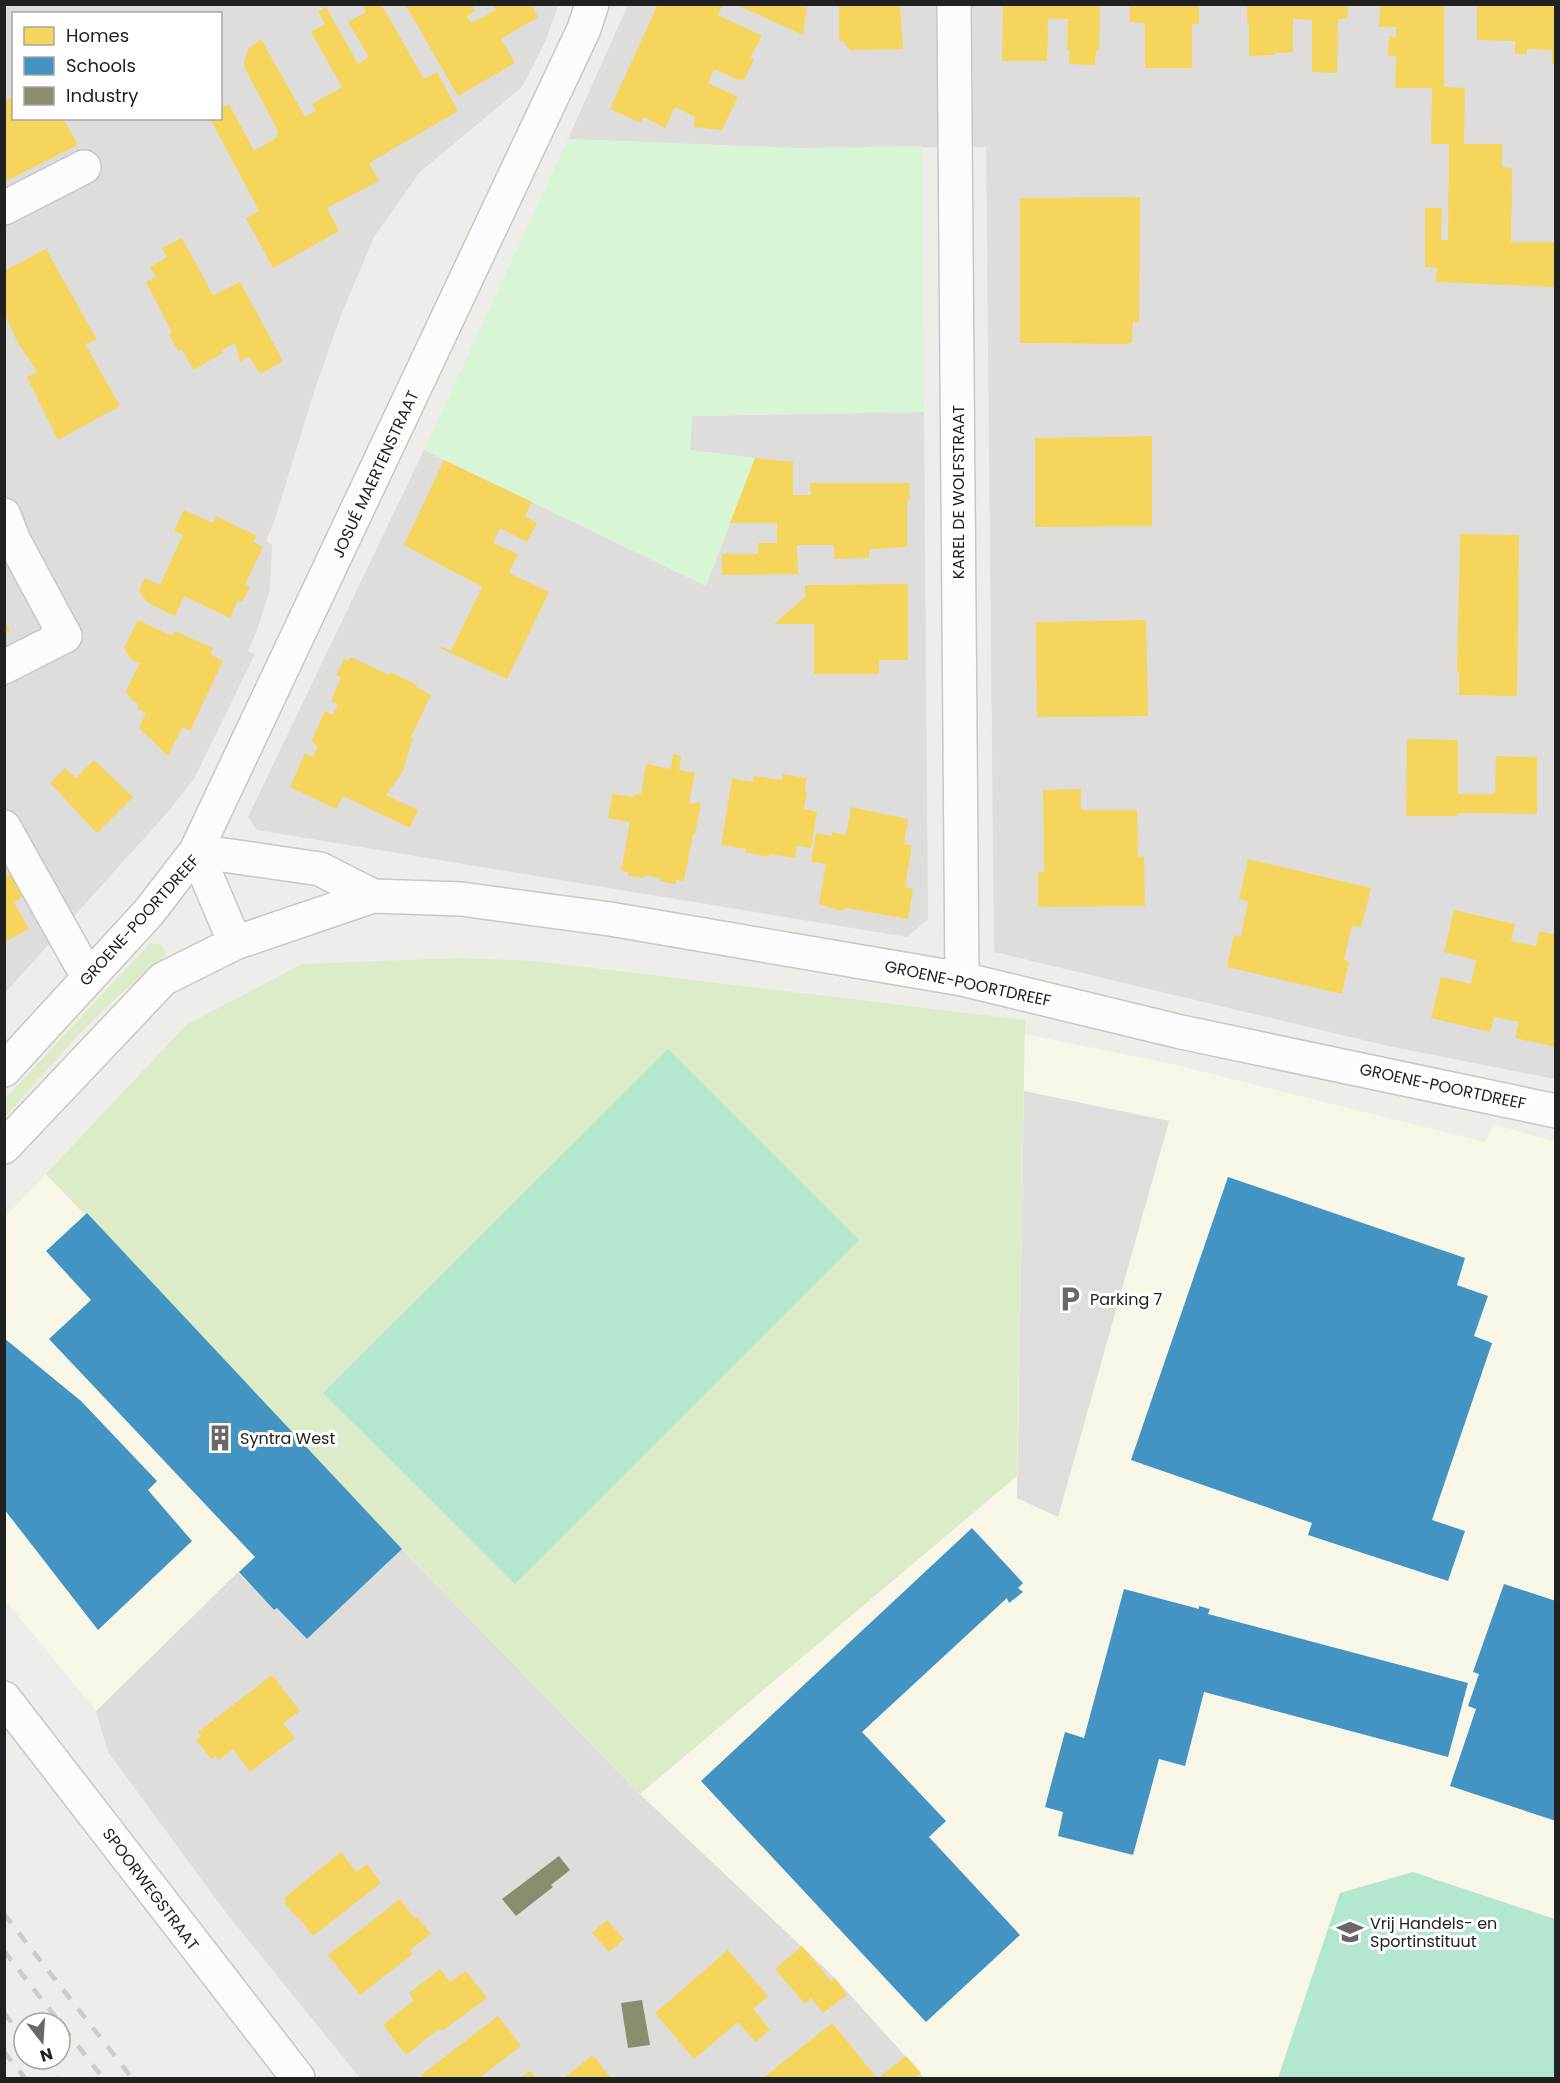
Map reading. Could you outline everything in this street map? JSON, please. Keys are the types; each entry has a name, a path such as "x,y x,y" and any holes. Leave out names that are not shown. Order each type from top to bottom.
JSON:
{"street":[{"name":"JOSUÉ MAERTENSTRAAT","path":"196,851 579,40 592,4"},
{"name":"KAREL DE WOLFSTRAAT","path":"954,4 962,979"},
{"path":"4,208 84,167"},
{"path":"4,515 13,539 65,636 4,667"},
{"path":"4,827 88,976"},
{"name":"GROENE-POORTDREEF","path":"4,1070 149,912 196,851 320,869 373,896"},
{"path":"196,851 235,943"},
{"name":"GROENE-POORTDREEF","path":"4,1147 163,979 235,943 373,896 461,899 599,918 962,979 1181,1032 1556,1111"},
{"name":"SPOORWEGSTRAAT","path":"4,1698 298,2079"}],"shaded area":[{"path":"5,5 558,5 546,40 522,87 420,172 374,237 341,315 266,541 272,545 270,590 248,651 255,654 194,779 167,813 5,993"},
{"path":"628,5 1555,5 1555,1079 1388,1046 994,952 986,147 798,148 568,139"},
{"path":"924,412 928,919 907,937 257,830 248,817 424,450 706,586 755,458 690,450 692,416"},
{"path":"535,961 926,1014 1172,1064 1485,1142 1494,1124 1555,1142 1555,2078 925,2078 835,1978 640,1794 402,1549 307,1639 278,1608 274,1610 238,1572 96,1711 5,1600 4,1218 46,1174 87,1213 223,1357"},
{"name":"Parking 7","path":"1024,1091 1169,1121 1058,1517 1017,1498"},
{"path":"402,1549 640,1794 835,1978 924,2078 360,2078 227,1914 108,1752 96,1711 238,1572 274,1610 277,1608 307,1639"}],"green space":[{"path":"568,139 798,148 922,146 924,412 692,416 690,450 755,458 706,586 424,450"},
{"path":"150,943 162,945 166,954 164,958 153,970 103,1010 5,1117 4,1100"},
{"path":"458,958 535,961 1025,1020 1017,1476 640,1794 402,1549 46,1174 186,1025 302,964"},
{"path":"668,1049 859,1240 515,1584 323,1393"},
{"path":"1413,1872 1555,1919 1555,2078 1278,2078 1340,1893"}],"building: Homes":[{"path":"381,4 424,79 437,72 458,111 369,163 379,181 327,208 339,231 273,268 246,218 259,211 211,120 222,120 222,108 229,104 254,151 276,138 278,131 244,62 248,49 261,39 305,117 316,111 312,104 342,87 311,32 325,24 318,12 326,7 358,64 369,57 348,22 366,12 363,6"},
{"path":"405,4 471,4 475,11 467,16 471,23 496,10 493,4 531,4 538,17 501,39 515,63 458,96"},
{"path":"658,4 723,4 718,15 762,36 750,58 754,60 744,80 740,81 714,69 708,83 738,97 722,130 694,127 695,117 675,107 665,128 643,117 641,123 610,109"},
{"path":"735,4 807,4 803,35"},
{"path":"839,4 900,4 903,49 850,50 844,41 839,41"},
{"path":"1003,4 1100,4 1099,50 1096,51 1095,65 1069,64 1068,19 1048,19 1047,61 1002,61"},
{"path":"1130,4 1199,4 1199,24 1192,24 1192,68 1145,68 1145,23 1130,22"},
{"path":"1247,4 1348,4 1347,19 1338,19 1337,73 1312,72 1312,20 1293,19 1293,52 1249,56"},
{"path":"1380,4 1444,4 1444,87 1465,88 1464,144 1502,144 1502,167 1512,168 1511,242 1556,242 1556,287 1436,282 1437,268 1425,267 1425,208 1442,208 1441,240 1448,240 1449,144 1431,144 1432,88 1395,88 1396,56 1388,56 1389,36 1396,37 1396,27 1379,27"},
{"path":"1477,5 1556,5 1556,64 1552,64 1552,50 1527,49 1527,54 1515,54 1515,41 1477,40"},
{"path":"12,97 12,120 64,120 78,145 4,182 4,102"},
{"path":"1140,197 1139,322 1133,322 1132,342 1127,344 1020,343 1020,198"},
{"path":"182,238 213,295 240,282 283,361 260,374 249,356 240,362 235,343 222,350 223,353 193,370 182,349 178,351 169,334 172,332 146,282 156,277 150,267 167,257 162,248"},
{"path":"46,249 97,340 85,344 120,406 58,440 27,377 37,372 17,341 4,312 4,271"},
{"path":"1152,436 1152,526 1035,527 1035,438"},
{"path":"755,458 793,462 793,495 811,495 810,483 909,483 907,547 869,549 869,558 834,559 834,545 797,545 798,574 722,575 722,554 758,554 758,543 777,543 777,523 730,523"},
{"path":"444,460 532,502 525,516 537,523 527,542 500,528 493,543 518,554 509,573 549,592 507,679 440,648 441,646 451,651 482,587 404,545"},
{"path":"184,510 213,523 216,516 257,536 253,542 263,547 245,584 250,587 242,602 238,600 230,618 184,596 175,616 147,602 139,591 145,578 160,585 183,535 174,531"},
{"path":"1460,534 1519,535 1517,696 1459,695 1459,672 1457,672"},
{"path":"908,584 908,660 879,660 879,674 814,674 814,624 774,624 805,597 805,585"},
{"path":"138,620 172,636 175,631 213,648 210,654 223,661 190,731 182,727 168,756 139,728 146,713 137,709 139,704 132,701 126,691 140,663 132,660 124,648"},
{"path":"1146,620 1148,716 1037,717 1036,622"},
{"path":"4,621 10,631 4,634"},
{"path":"351,657 389,675 390,672 417,685 416,687 431,695 411,737 413,738 403,771 386,795 418,810 410,828 343,796 336,809 290,787 305,753 313,757 318,746 311,742 325,711 333,715 338,704 331,701 341,677 336,675 344,659 348,661"},
{"path":"1407,739 1458,740 1458,794 1495,794 1496,756 1537,757 1537,814 1458,813 1457,816 1406,816"},
{"path":"673,754 681,756 679,770 695,773 689,803 701,803 684,881 676,880 676,884 645,875 644,878 628,876 629,872 621,871 630,822 608,818 612,794 634,797 635,794 641,795 646,764 671,769"},
{"path":"94,760 133,797 97,833 50,783 65,768 76,778"},
{"path":"783,774 806,778 805,791 807,792 804,809 817,812 811,848 797,846 795,858 770,854 769,857 745,852 746,849 721,845 732,779 753,782 754,776 782,780"},
{"path":"1081,789 1081,810 1137,810 1138,857 1144,856 1145,906 1038,907 1038,872 1044,872 1043,790"},
{"path":"851,807 908,819 904,844 912,845 905,887 913,889 908,919 846,908 841,911 819,904 826,864 811,862 816,833 832,836 832,832 846,835"},
{"path":"1248,859 1371,888 1361,928 1352,925 1344,960 1349,961 1342,994 1227,967 1234,935 1241,937 1248,901 1239,899"},
{"path":"14,873 26,895 14,902 29,929 4,942 4,877"},
{"path":"1454,910 1515,924 1511,941 1536,946 1539,931 1556,935 1556,1047 1515,1038 1519,1022 1494,1017 1490,1032 1431,1018 1441,977 1471,984 1476,960 1444,952"},
{"path":"272,1675 300,1711 283,1723 295,1738 250,1772 233,1749 219,1760 216,1756 211,1759 196,1740 201,1736 198,1732"},
{"path":"341,1852 356,1872 367,1864 381,1883 313,1936 285,1903 284,1898"},
{"path":"400,1899 414,1918 416,1916 431,1934 410,1950 413,1954 360,1995 328,1955"},
{"path":"607,1920 624,1939 609,1952 592,1933"},
{"path":"802,1946 831,1981 835,1978 847,1995 823,2013 811,1998 805,2004 775,1969"},
{"path":"728,1950 768,1996 753,2009 770,2030 755,2042 738,2022 694,2059 655,2013"},
{"path":"440,1969 450,1982 466,1971 487,1998 442,2031 440,2028 406,2055 383,2025 414,2000 409,1993"},
{"path":"498,2016 521,2046 479,2078 424,2078 421,2075"},
{"path":"832,2023 877,2078 763,2078"},
{"path":"593,2055 609,2078 564,2078"},
{"path":"906,2056 921,2073 913,2078 878,2078"},
{"path":"530,2071 536,2078 519,2078"}],"building: Schools":[{"path":"1228,1177 1465,1258 1457,1285 1488,1296 1474,1336 1492,1343 1432,1520 1465,1531 1448,1581 1308,1535 1312,1523 1131,1460"},
{"name":"Syntra West","path":"87,1213 402,1549 307,1639 277,1608 274,1610 239,1572 255,1557 49,1339 91,1300 46,1251"},
{"path":"4,1338 81,1401 157,1481 148,1490 192,1541 98,1630 4,1509"},
{"path":"972,1528 1023,1583 1018,1588 1023,1592 1009,1603 1007,1598 862,1732 946,1821 929,1837 1020,1935 926,2022 701,1781"},
{"path":"1504,1584 1556,1601 1556,1821 1450,1786 1476,1709 1468,1706 1479,1674 1473,1672"},
{"path":"1124,1589 1199,1609 1199,1606 1210,1609 1208,1614 1468,1683 1448,1757 1204,1692 1185,1766 1159,1759 1133,1855 1058,1836 1063,1812 1045,1807 1065,1732 1084,1738"}],"building: Industry":[{"path":"559,1856 570,1870 551,1885 553,1887 516,1916 502,1899"},
{"path":"642,2000 650,2045 628,2048 621,2003"}],"railway":[{"path":"4,1914 132,2078"},
{"path":"4,1951 103,2078"},
{"path":"4,2013 12,2023"},
{"path":"4,2052 25,2078"},
{"path":"50,2071 56,2078"}],"place":[{"name":"Parking 7","path":"1070,1299"},
{"name":"Syntra West","path":"220,1438"},
{"name":"Vrij Handels- en Sportinstituut","path":"1350,1932"}]}
